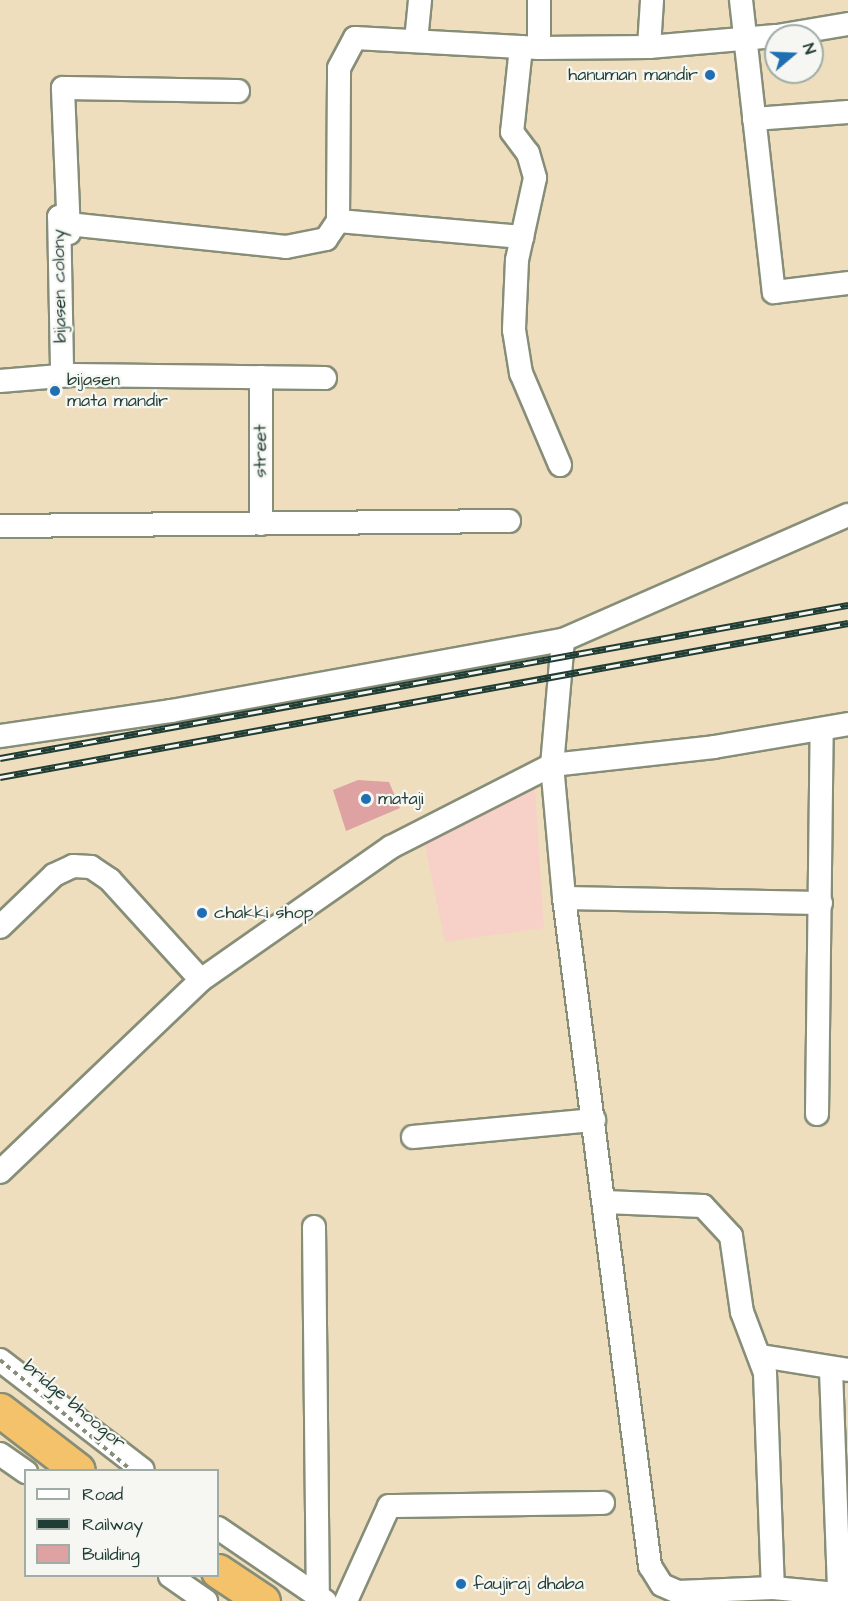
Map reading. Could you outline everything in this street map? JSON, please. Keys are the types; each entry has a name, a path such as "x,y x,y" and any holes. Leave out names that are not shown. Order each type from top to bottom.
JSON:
{"highway":[{"path":"0,1410 77,1469"},
{"path":"219,1572 263,1601"}],"street":[{"path":"416,41 420,0"},
{"path":"539,0 530,47 511,121 535,178 522,237 513,297 514,330 521,373 560,465"},
{"path":"649,47 652,0"},
{"path":"741,0 774,292 848,284"},
{"path":"824,28 848,24"},
{"path":"68,224 286,247 326,239 338,221 343,53 355,38 530,47 649,47 764,38"},
{"path":"67,371 68,224 63,88 238,91"},
{"path":"754,119 848,112"},
{"path":"338,221 522,237"},
{"path":"0,381 67,371 325,378"},
{"name":"street","path":"261,377 261,524"},
{"path":"0,736 171,711 563,640 848,515"},
{"path":"0,526 509,521"},
{"path":"563,640 552,765 564,898 605,1202 650,1566 662,1585 678,1592 773,1588 843,1594 840,1370 761,1356"},
{"path":"0,1172 201,980 391,847 552,765 822,730 848,724"},
{"path":"817,1114 822,730"},
{"path":"0,927 54,875 73,866 91,867 110,880 201,980"},
{"path":"564,898 821,903"},
{"path":"413,1137 594,1120"},
{"path":"605,1202 703,1206 718,1217 731,1236 742,1312 761,1356 773,1588"},
{"path":"314,1227 321,1599"},
{"path":"2,1362 142,1469"},
{"path":"0,1454 24,1471"},
{"path":"346,1601 389,1506 603,1503"},
{"path":"219,1529 321,1599"},
{"path":"173,1577 206,1601"}],"path":[{"name":"bridge bhoogor","path":"2,1362 130,1469"}],"shaded area":[{"path":"535,789 544,928 445,942 424,840"}],"building":[{"name":"mataji","path":"358,780 389,782 400,808 346,831 333,790"}],"railway":[{"path":"0,758 848,605"},
{"path":"0,777 848,623"}],"place":[{"name":"hanuman mandir","path":"710,75"},
{"name":"bijasen mata mandir","path":"55,391"},
{"name":"mataji","path":"366,799"},
{"name":"chakki shop","path":"202,913"},
{"name":"faujiraj dhaba","path":"461,1584"}]}
